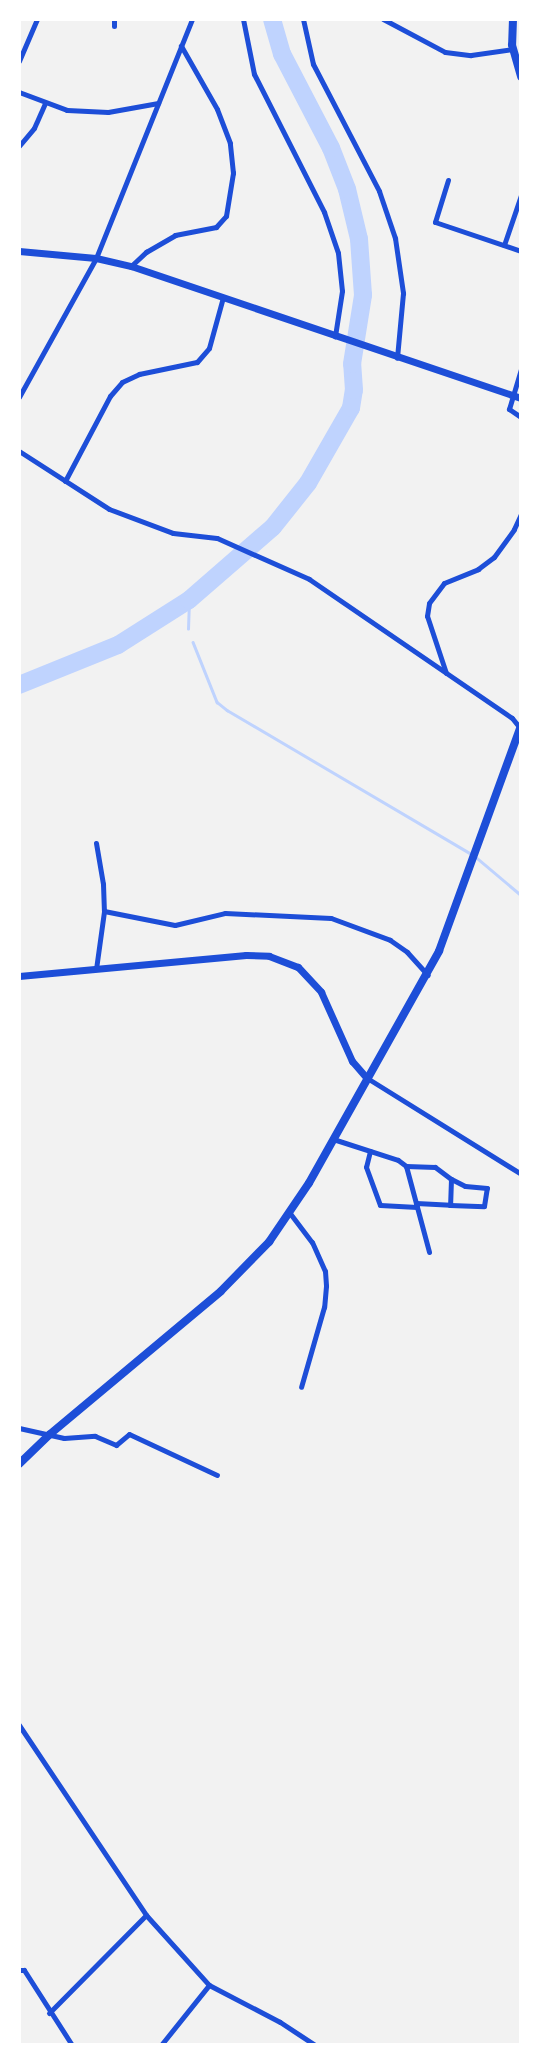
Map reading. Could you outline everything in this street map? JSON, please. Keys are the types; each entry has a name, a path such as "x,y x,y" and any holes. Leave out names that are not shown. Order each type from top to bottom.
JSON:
{"main road":[{"path":"513,19 513,49 521,77"},
{"path":"19,1464 49,1435 221,1291 269,1242 333,1139 428,975 520,728"}],"street":[{"path":"19,61 37,19"},
{"path":"19,397 96,258 192,19"},
{"path":"243,19 254,74 324,212 338,253 341,291 337,337"},
{"path":"303,19 313,64 379,191 395,238 402,293 397,358"},
{"path":"383,19 445,52 471,55 513,49"},
{"path":"131,265 146,251 175,235 216,227 226,216 233,173 230,143 217,109 181,46"},
{"path":"19,92 67,110 108,112 158,103"},
{"path":"19,146 34,128 45,103"},
{"path":"448,180 435,222 521,251"},
{"path":"504,245 521,195"},
{"path":"19,251 96,258 131,265 517,397"},
{"path":"65,481 110,396 122,382 139,374 197,362 209,348 223,297"},
{"path":"521,369 517,397 509,410 521,417"},
{"path":"19,451 108,509 173,533 221,540 309,579 512,718 520,728"},
{"path":"446,673 427,615 429,603 444,583 478,569 494,557 521,514"},
{"path":"96,843 103,884 104,911 96,969"},
{"path":"104,911 175,925 225,913 317,915 390,940 407,952 428,975"},
{"path":"19,976 246,955 282,960 298,967 321,992 352,1062 366,1078 521,1174"},
{"path":"333,1139 398,1160 406,1166 435,1167 465,1186 487,1188 484,1206 380,1205 366,1167 370,1151"},
{"path":"406,1166 429,1252"},
{"path":"450,1205 451,1179"},
{"path":"289,1212 312,1242 325,1271 326,1286 324,1307 300,1387"},
{"path":"19,1428 64,1438 95,1436 116,1445 129,1434 216,1475"},
{"path":"19,1725 146,1915 209,1985 280,2022 315,2045"},
{"path":"49,2013 146,1915"},
{"path":"19,1970 24,1970 49,2013 72,2045"},
{"path":"161,2045 209,1985"}],"waterway":[{"path":"19,685 118,645 189,600 273,527 308,483 351,408 354,390 352,364 363,295 359,239 347,189 331,148 282,54 272,19"},
{"path":"188,629 189,600"},
{"path":"193,642 217,702 227,710 471,854"},
{"path":"477,858 521,895"}]}
